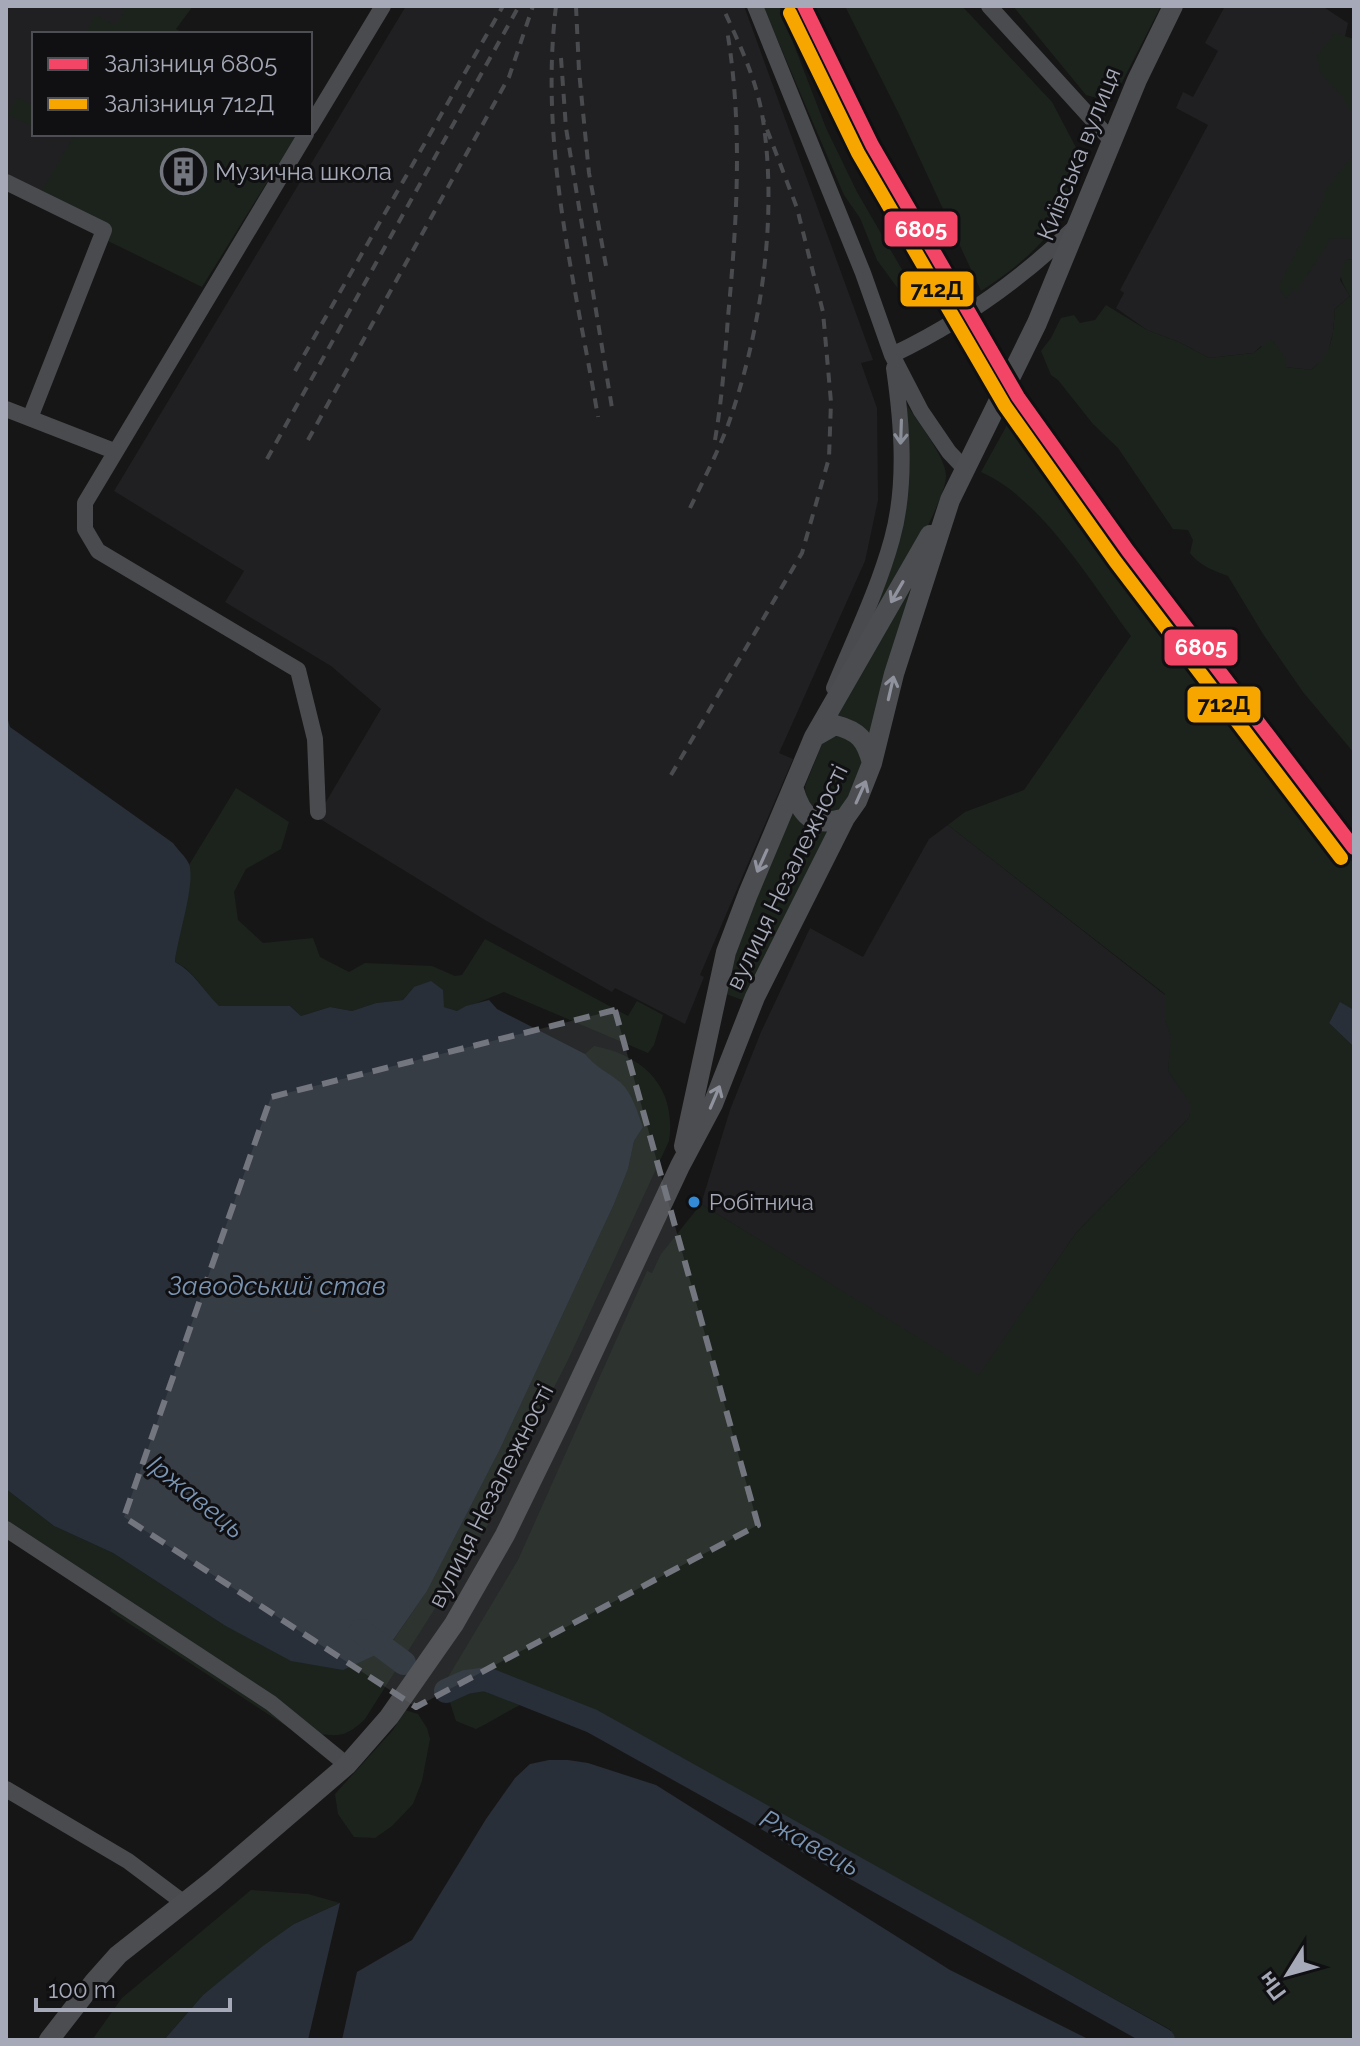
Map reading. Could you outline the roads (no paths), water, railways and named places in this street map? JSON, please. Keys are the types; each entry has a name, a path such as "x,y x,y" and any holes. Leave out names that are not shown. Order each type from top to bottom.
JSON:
{"main road":[{"name":"Київська вулиця","path":"987,423 1037,323 1111,140 1173,6"},
{"name":"вулиця Незалежності","path":"680,1166 726,952 748,894 814,737 950,500 987,423"},
{"name":"вулиця Незалежності","path":"49,2040 118,1955 285,1820 347,1765 389,1717 483,1577 562,1418 680,1166 713,1104 755,997 845,818 857,801 872,763 894,674 950,500"},
{"path":"814,737 835,725 850,729 862,737 872,763"},
{"path":"794,790 800,807 819,822 829,823 845,818"}],"street":[{"path":"312,124 383,6"},
{"path":"755,6 863,273 892,355 921,411 949,452 965,469"},
{"path":"989,6 1111,140"},
{"path":"305,136 114,451 85,503 85,529 98,551 298,670 315,739 318,812"},
{"path":"6,182 104,230 30,418"},
{"path":"892,355 933,335 993,297 1033,268 1080,222"},
{"path":"814,737 881,574 893,537 899,497 902,417 892,355"},
{"path":"6,409 114,451"},
{"path":"6,1529 271,1703 347,1765"},
{"path":"6,1789 128,1861 184,1903"}],"water":[{"name":"Заводський став","path":"6,713 10,727 173,843 186,859 190,884 175,962 193,976 219,1006 290,1006 301,1016 330,1007 352,1011 376,1003 403,1000 414,987 431,981 443,990 444,1007 457,1011 489,1000 497,1009 585,1054 628,1092 643,1127 634,1141 628,1169 614,1204 500,1449 427,1591 386,1650 343,1670 291,1661 224,1625 113,1553 54,1526 6,1489"},
{"path":"1340,1002 1354,1010 1354,1047 1329,1023"},
{"path":"549,1760 588,1763 656,1785 950,1970 1090,2040 342,2040 357,1972 412,1940 486,1819 515,1778 530,1764"},
{"path":"340,1903 308,2040 164,2040 203,1995 263,1946 294,1924"}],"waterway":[{"name":"Іржавець","path":"361,1631 404,1663"},
{"name":"Ржавець","path":"446,1691 466,1682 486,1679 592,1721 1163,2040"}],"railway":[{"path":"295,371 503,6"},
{"path":"267,459 519,6"},
{"path":"308,440 509,77 533,6"},
{"path":"556,6 552,58 556,162 570,264 598,417"},
{"path":"576,6 589,173 606,266"},
{"path":"690,508 724,436 740,389 758,313 767,235 767,157 763,120 747,62 722,6"},
{"path":"715,440 736,209 737,137 727,30"},
{"path":"561,58 566,128 613,414"},
{"path":"671,775 802,553 829,458 831,402 823,312 797,208 763,119"}],"rail line":[{"name":"6805","path":"804,6 872,145 1018,397 1128,551 1354,848"},
{"name":"712Д","path":"790,13 858,153 1005,406 1115,561 1341,858"}],"place":[{"name":"Музична школа","path":"184,172"},
{"name":"Робітнича","path":"694,1202"}]}
